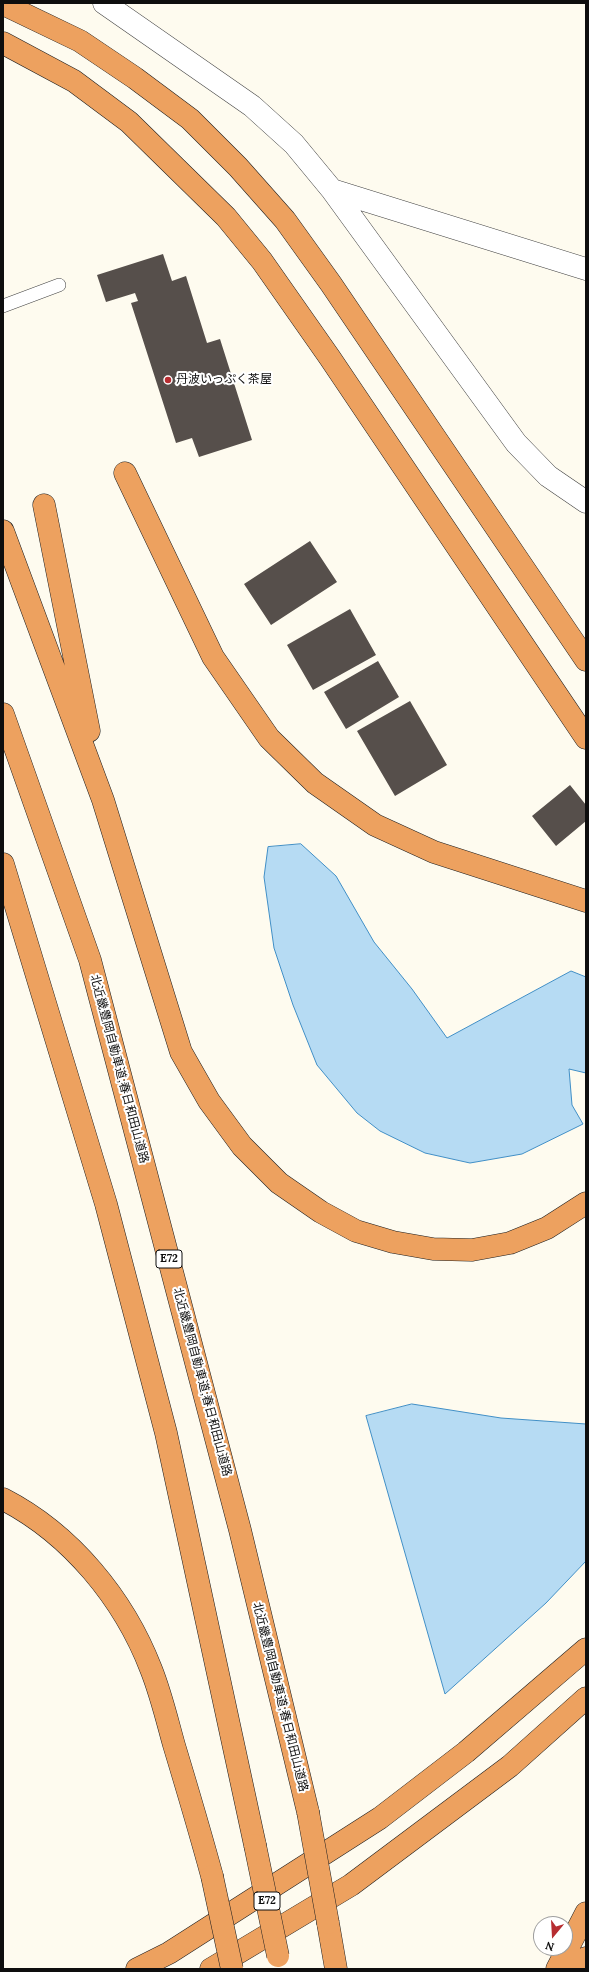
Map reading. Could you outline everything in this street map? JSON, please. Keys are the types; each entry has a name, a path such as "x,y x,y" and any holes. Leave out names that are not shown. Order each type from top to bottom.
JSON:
{"highway":[{"path":"3,4 80,41 135,78 190,119 238,167 285,220 331,284 586,660"},
{"path":"3,43 74,81 129,122 226,217 262,262 330,358 586,738"},
{"path":"125,472 213,657 269,738 315,783 375,825 434,852 586,901"},
{"path":"44,505 103,800"},
{"path":"3,531 103,800 181,1052 209,1101 242,1146 279,1183 321,1212 356,1231 393,1242 433,1249 472,1250 510,1243 547,1228 586,1203"},
{"name":"北近畿豊岡自動車道;春日和田山道路","path":"3,714 90,960 240,1530 308,1812 336,1969"},
{"name":"E72","path":"3,864 106,1204 166,1434 279,1962"},
{"path":"3,1499 47,1528 82,1559 108,1588 131,1625 152,1670 212,1876 232,1969"},
{"path":"137,1969 169,1953 380,1818 466,1752 586,1649"},
{"path":"210,1969 351,1885 510,1766 586,1698"},
{"path":"557,1969 586,1913"},
{"path":"577,1969 586,1958"}],"street":[{"path":"104,3 252,106 294,144 332,190 516,443 548,476 586,502"},
{"path":"332,190 586,269"}],"lane":[{"path":"3,306 59,285"}],"water":[{"path":"301,844 336,876 374,942 412,989 447,1038 571,971 586,977 586,1073 569,1069 572,1105 583,1124 522,1154 470,1163 425,1153 380,1131 357,1113 317,1065 293,1005 274,948 264,877 268,847"},
{"path":"412,1404 501,1418 586,1424 586,1561 546,1603 445,1694 366,1416"}],"building":[{"path":"163,254 172,281 186,276 207,343 220,339 252,440 199,457 192,438 176,443 131,303 138,301 135,293 106,302 97,275"},
{"path":"310,541 337,582 271,625 244,584"},
{"path":"350,609 376,655 313,690 287,645"},
{"path":"378,661 399,697 346,729 324,692"},
{"path":"410,701 447,765 395,796 357,731"},
{"path":"570,785 586,805 586,821 556,846 532,816"}],"place":[{"name":"丹波いっぷく茶屋","path":"168,380"}]}
